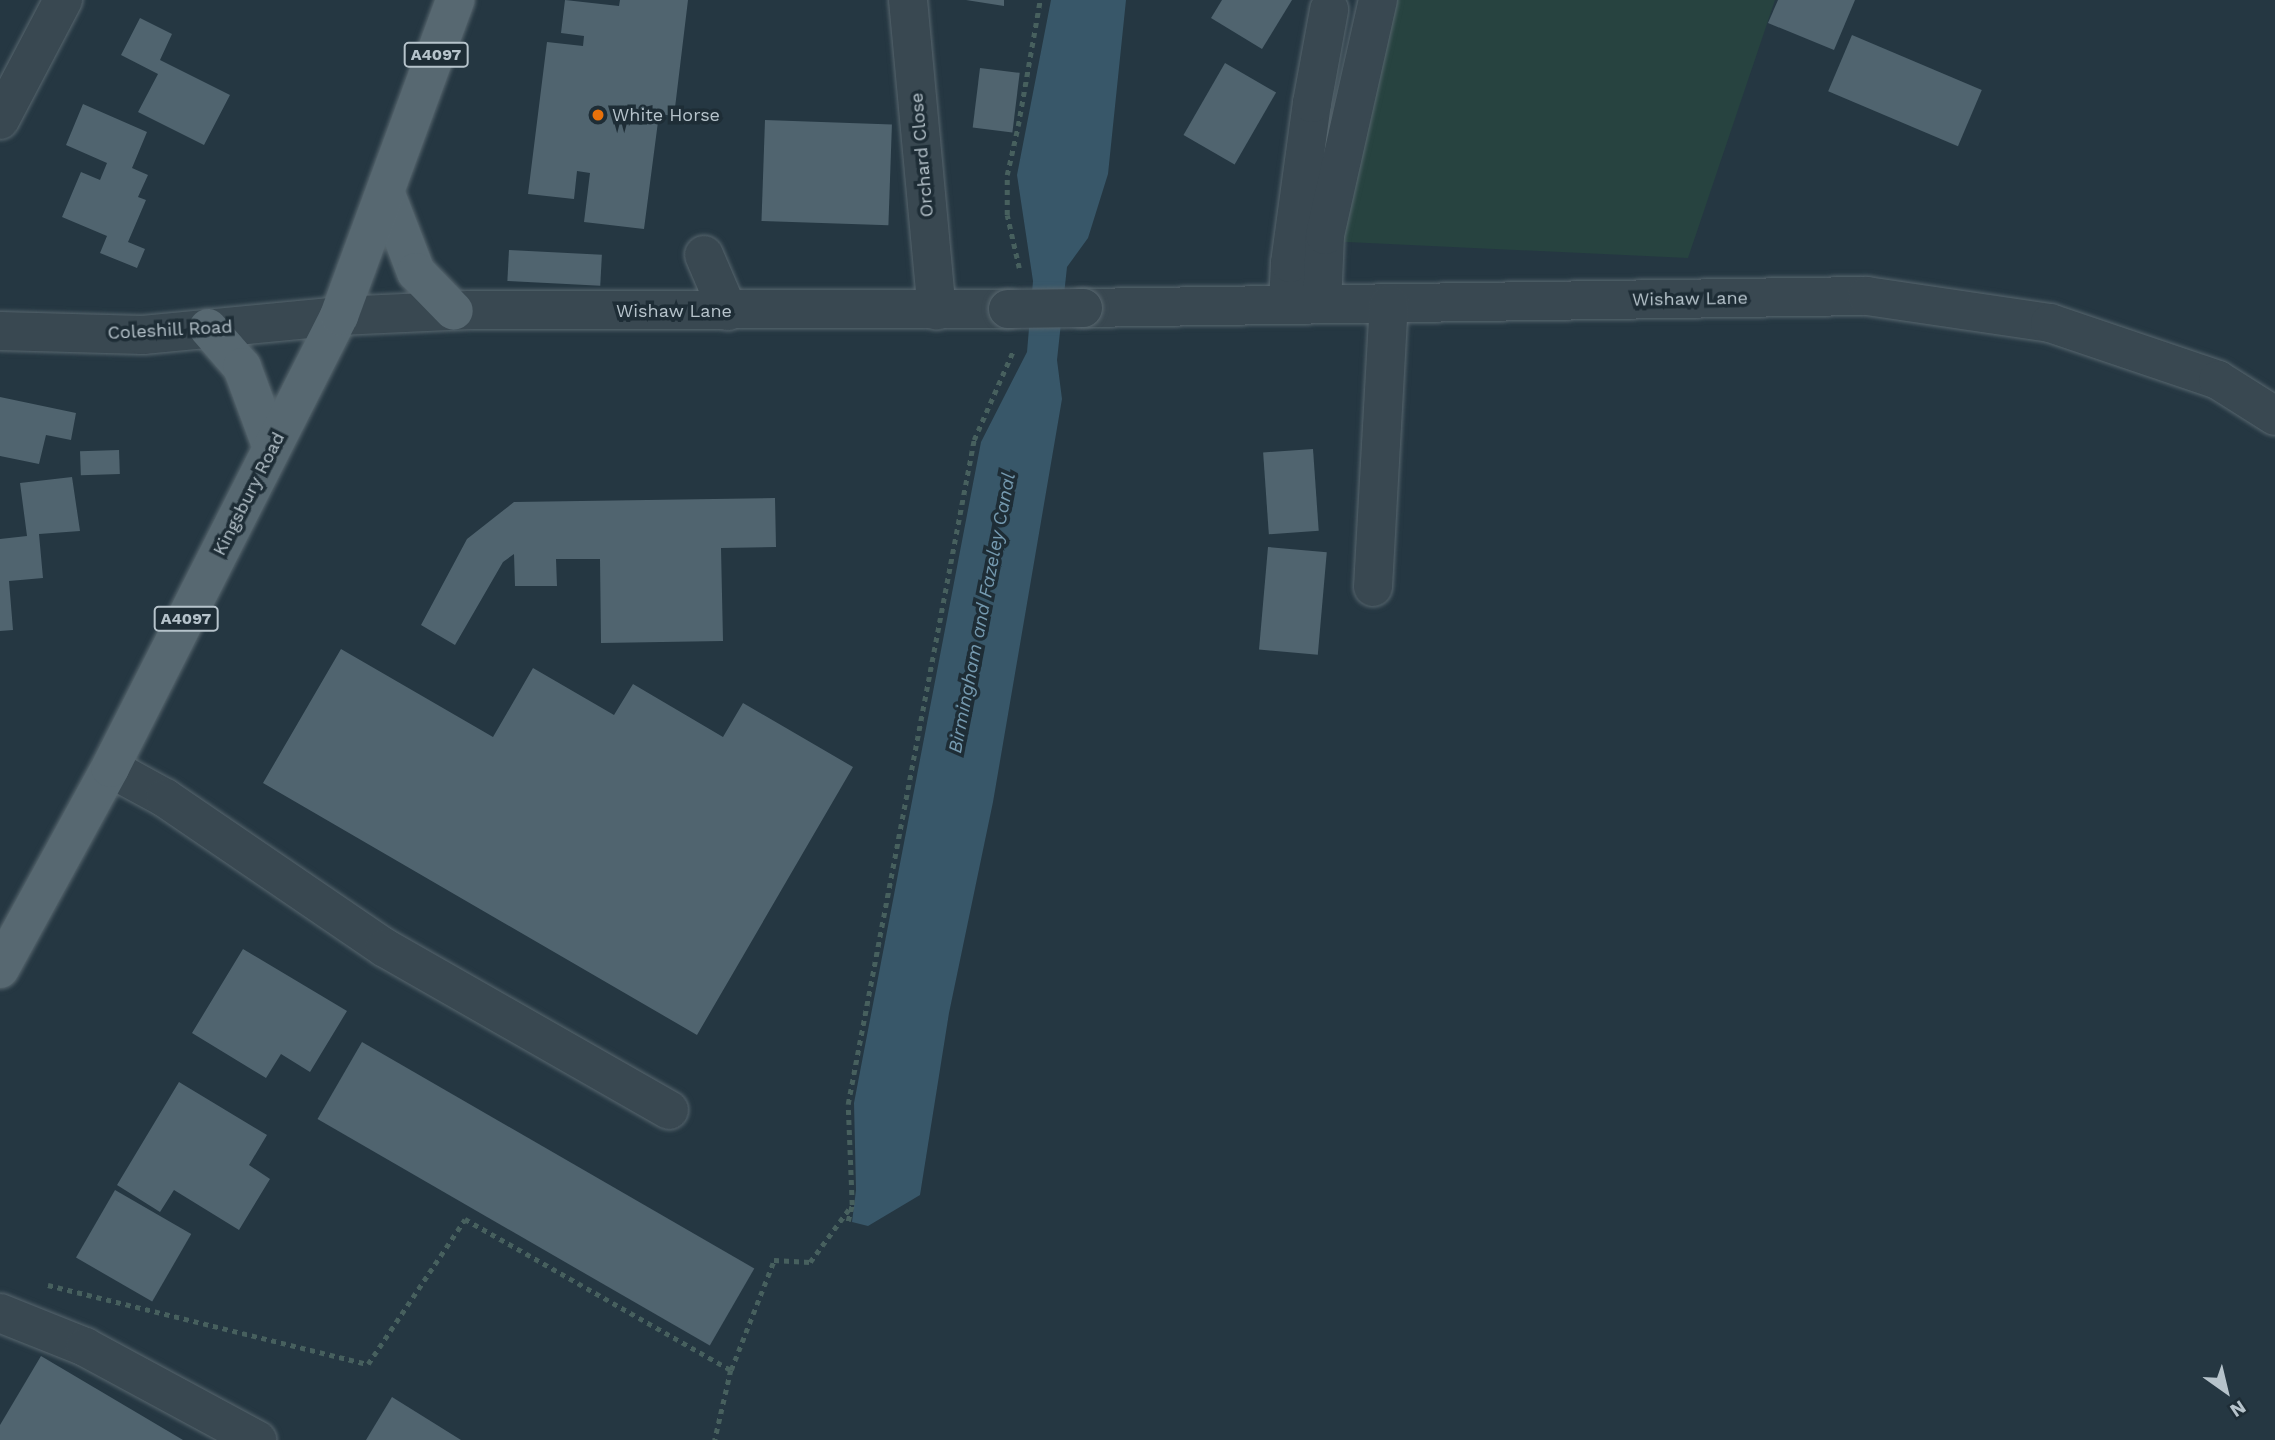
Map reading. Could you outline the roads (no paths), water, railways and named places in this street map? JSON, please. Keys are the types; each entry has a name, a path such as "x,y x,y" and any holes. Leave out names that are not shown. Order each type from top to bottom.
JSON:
{"main road":[{"name":"Kingsbury Road","path":"0,969 110,768 339,316 455,0"},
{"path":"386,194 416,272 454,311"},
{"path":"208,328 242,367 272,448"}],"street":[{"path":"0,120 63,0"},
{"name":"Orchard Close","path":"908,0 937,310"},
{"path":"1305,304 1325,235 1378,0"},
{"path":"1305,304 1290,263 1312,103 1329,10"},
{"path":"704,255 728,311"},
{"name":"Wishaw Lane","path":"339,316 454,311 937,310 1013,323 1083,308 1867,296 2050,323 2218,380 2275,416"},
{"path":"1373,587 1389,303"},
{"name":"Coleshill Road","path":"0,331 143,335 339,316"},
{"path":"110,768 165,799 385,948 669,1110"},
{"path":"0,1313 85,1347 257,1440"}],"water":[{"name":"Birmingham and Fazeley Canal","path":"1051,0 1126,0 1108,174 1088,238 1067,267 1057,360 1062,399 993,802 949,1013 920,1195 868,1226 852,1222 856,1190 854,1103 981,442 1027,352 1033,281 1017,175"}],"place":[{"name":"White Horse","path":"598,115"}]}
